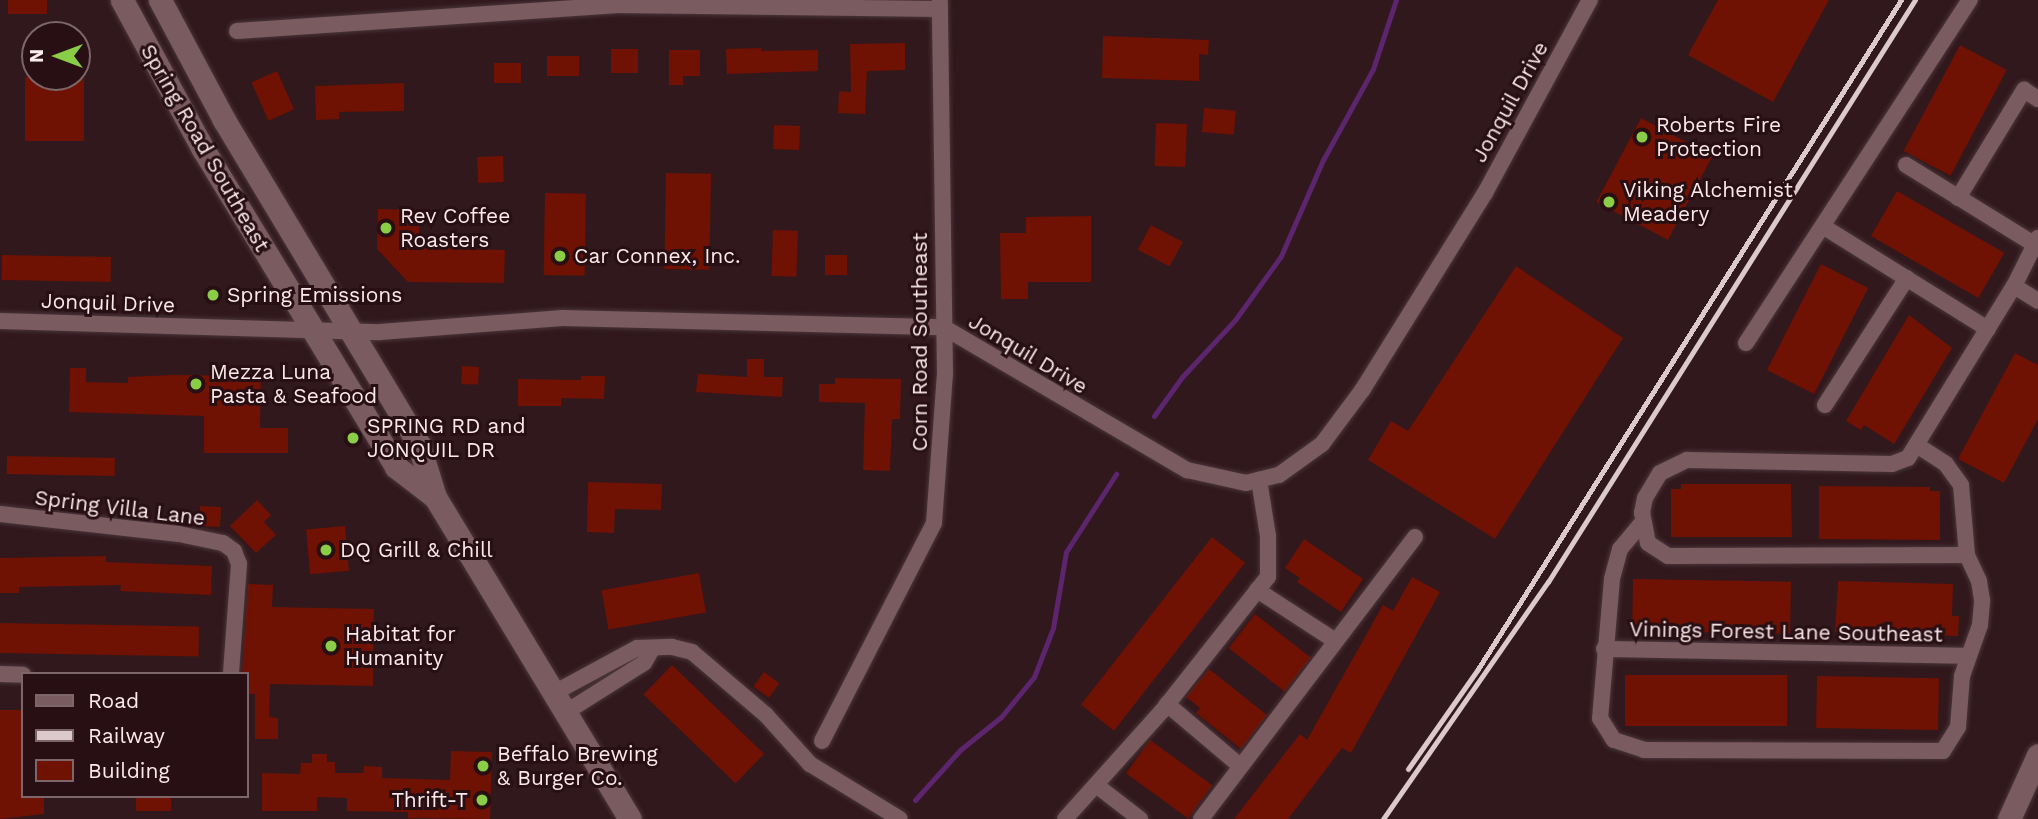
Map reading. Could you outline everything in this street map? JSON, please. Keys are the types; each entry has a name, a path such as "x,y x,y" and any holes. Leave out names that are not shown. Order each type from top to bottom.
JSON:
{"main road":[{"name":"Spring Road Southeast","path":"122,0 203,149 396,467 435,497"},
{"name":"Spring Road Southeast","path":"160,0 224,120 419,445 435,497 630,819"},
{"path":"2009,819 2038,755"}],"street":[{"name":"Jonquil Drive","path":"0,321 352,331 438,329 533,318 664,317 943,327 1187,470 1218,480 1259,480 1279,475 1322,444 1363,389 1485,192 1590,0"},
{"path":"1746,343 1970,0"},
{"path":"237,32 615,5 940,5"},
{"name":"Corn Road Southeast","path":"822,741 934,523 945,374 940,5"},
{"path":"1958,198 2024,90 2038,99"},
{"path":"1906,165 1958,198 2036,241"},
{"path":"1824,227 1988,329"},
{"name":"Vinings Forest Lane Southeast","path":"1917,445 1947,464 1961,485 1966,555 1979,581 1982,600 1980,625 1967,656 1958,727 1943,751 1644,750 1622,745 1602,726 1604,649 1617,557 1627,536 1641,524 1650,486 1671,464 1687,460 1892,464 1908,458 2014,286 2036,241"},
{"path":"1825,405 1907,278"},
{"path":"2014,286 2038,300"},
{"path":"1065,819 1167,704 1268,577 1270,561 1259,480"},
{"name":"Spring Villa Lane","path":"0,514 179,534 223,543 234,551 239,565 231,672"},
{"path":"1641,524 1648,543 1668,555 1966,555"},
{"path":"1201,819 1334,640 1415,537"},
{"path":"1258,590 1334,640"},
{"path":"558,704 637,648 672,647 692,652 766,715 810,764 900,819"},
{"name":"Vinings Forest Lane Southeast","path":"1604,649 1967,656"},
{"path":"0,674 21,675"},
{"path":"1167,704 1240,766"},
{"path":"1096,785 1140,819"}],"building":[{"path":"8,0 47,0 47,14 8,14"},
{"path":"1718,0 1829,0 1773,102 1688,55"},
{"path":"1103,36 1209,40 1208,55 1199,54 1199,81 1102,78"},
{"path":"905,43 905,70 867,71 865,114 838,113 839,91 851,92 850,44"},
{"path":"1960,45 2007,70 1950,176 1904,151"},
{"path":"761,48 761,51 818,50 818,71 727,74 726,49"},
{"path":"611,49 638,49 638,73 611,73"},
{"path":"669,50 700,50 700,76 683,76 683,85 669,85"},
{"path":"547,56 579,56 579,76 547,76"},
{"path":"494,63 521,63 521,83 494,83"},
{"path":"277,71 294,109 269,121 251,82"},
{"path":"404,83 404,111 339,112 339,119 316,120 315,86"},
{"path":"25,91 84,91 84,141 25,141"},
{"path":"1204,108 1236,111 1234,135 1202,132"},
{"path":"1641,118 1713,156 1668,240 1596,202"},
{"path":"1156,123 1187,124 1185,167 1154,166"},
{"path":"774,125 800,126 799,150 773,149"},
{"path":"503,156 504,182 478,183 477,157"},
{"path":"666,173 711,174 709,270 664,269"},
{"path":"1897,191 2004,253 1978,298 1871,236"},
{"path":"545,193 586,194 585,276 544,275"},
{"path":"378,209 420,210 419,240 451,241 451,249 505,250 504,283 408,282 377,249"},
{"path":"1091,216 1091,282 1028,282 1028,299 1001,299 1000,233 1026,233 1026,217"},
{"path":"1151,225 1183,242 1170,267 1138,250"},
{"path":"773,230 798,231 796,277 771,276"},
{"path":"2,255 111,257 111,282 2,280"},
{"path":"825,255 847,255 847,275 825,275"},
{"path":"1821,264 1868,288 1814,394 1767,370"},
{"path":"1516,266 1623,338 1495,539 1368,460 1391,421 1408,431"},
{"path":"1909,315 1952,348 1894,444 1864,425 1861,430 1846,421"},
{"path":"2015,353 2038,365 2038,419 2004,483 1958,459"},
{"path":"747,359 764,359 764,377 783,377 782,397 696,392 698,374 747,377"},
{"path":"462,366 479,367 478,385 461,384"},
{"path":"70,368 86,368 86,382 128,383 128,377 173,375 261,376 260,428 288,428 288,453 204,453 204,416 69,412"},
{"path":"581,376 605,376 604,399 561,398 561,406 518,406 518,379 581,380"},
{"path":"835,378 901,379 900,419 892,419 890,471 863,470 865,403 819,402 819,384 835,384"},
{"path":"7,456 115,458 115,476 7,474"},
{"path":"588,482 662,484 661,510 615,509 614,533 587,532"},
{"path":"1681,484 1791,484 1792,537 1671,537 1671,489 1681,489"},
{"path":"1819,486 1930,487 1930,491 1940,491 1940,540 1819,539"},
{"path":"257,500 271,515 264,522 276,535 256,553 230,526"},
{"path":"200,506 221,507 220,527 199,526"},
{"path":"345,526 349,571 310,574 306,529"},
{"path":"1212,537 1245,563 1114,731 1081,705"},
{"path":"1304,539 1363,579 1341,612 1297,582 1300,578 1285,568"},
{"path":"106,556 106,562 212,566 211,595 120,591 121,585 19,587 19,593 0,593 0,558"},
{"path":"699,573 706,612 608,630 602,590"},
{"path":"1412,577 1440,592 1351,753 1342,748 1288,819 1234,819 1300,734 1307,740 1383,605 1393,611"},
{"path":"1633,579 1791,582 1790,634 1632,631"},
{"path":"1838,581 1953,584 1952,616 1959,616 1958,636 1835,632"},
{"path":"248,584 273,585 272,607 374,609 373,686 270,684 269,717 278,718 278,739 255,739 255,694 248,694 248,672 242,672"},
{"path":"1255,614 1311,658 1284,692 1229,648"},
{"path":"0,623 199,626 198,656 0,653"},
{"path":"672,665 764,754 736,783 644,694"},
{"path":"1209,669 1267,715 1241,749 1196,713 1200,708 1186,697"},
{"path":"764,672 779,683 769,698 753,687"},
{"path":"1625,675 1787,675 1787,726 1625,726"},
{"path":"1817,676 1939,678 1938,730 1816,728"},
{"path":"0,710 21,710 21,798 44,798 44,814 0,819"},
{"path":"1150,740 1212,785 1188,818 1126,773"},
{"path":"451,751 492,752 490,819 408,818 408,812 347,811 347,798 317,797 317,811 262,811 262,773 300,774 301,763 312,763 312,754 327,754 327,762 335,762 335,773 363,773 364,766 382,767 382,778 450,780"},
{"path":"136,798 171,798 171,811 136,811"}],"waterway":[{"path":"1154,416 1182,377 1235,320 1281,256 1323,160 1373,69 1396,0"},
{"path":"915,800 960,750 1001,717 1034,677 1053,628 1066,552 1116,474"}],"railway":[{"path":"1408,769 1478,669 1901,0"},
{"path":"1383,819 1548,582 1915,0"}],"place":[{"name":"Roberts Fire Protection","path":"1642,137"},
{"name":"Viking Alchemist Meadery","path":"1609,202"},
{"name":"Rev Coffee Roasters","path":"386,228"},
{"name":"Car Connex, Inc.","path":"560,256"},
{"name":"Spring Emissions","path":"213,295"},
{"name":"Mezza Luna Pasta & Seafood","path":"196,384"},
{"name":"SPRING RD and JONQUIL DR","path":"353,438"},
{"name":"DQ Grill & Chill","path":"326,550"},
{"name":"Habitat for Humanity","path":"331,646"},
{"name":"Beffalo Brewing & Burger Co.","path":"483,766"},
{"name":"Thrift-T","path":"482,800"}]}
